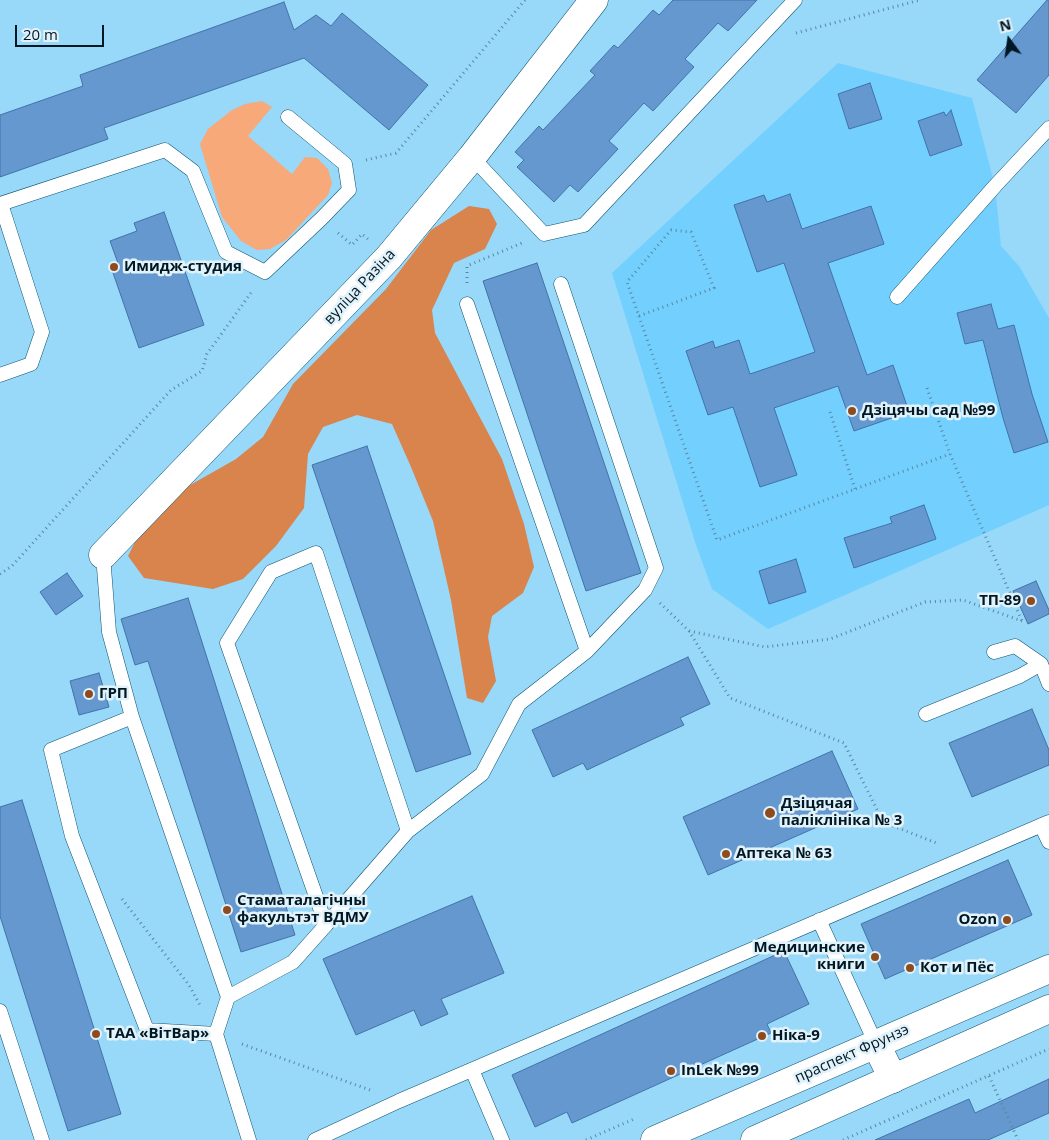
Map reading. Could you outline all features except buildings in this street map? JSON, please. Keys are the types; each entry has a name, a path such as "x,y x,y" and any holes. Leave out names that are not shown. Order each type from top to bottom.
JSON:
{"street":[{"name":"вуліца Разіна","path":"103,555 389,257 472,157 594,0"},
{"name":"праспект Фрунзэ","path":"655,1140 1049,969"},
{"path":"755,1140 1049,1009"},
{"path":"876,1044 893,1079"}],"lane":[{"path":"472,157 544,234 584,225 794,0"},
{"path":"0,375 31,364 42,332 1,204 165,150 193,171 226,252 265,272 349,190 345,164 288,117"},
{"path":"897,298 995,186 1049,128"},
{"path":"228,997 293,962 408,831 482,774 519,704 587,652 646,590 656,568 561,284"},
{"path":"467,304 587,652"},
{"path":"326,924 227,643 271,572 316,553 408,831"},
{"path":"103,555 109,632 132,717 228,997 216,1034 249,1140"},
{"path":"994,652 1015,646 1040,664 1049,684"},
{"path":"926,714 1020,676 1040,664"},
{"path":"132,717 51,750 72,836 147,1030 216,1034"},
{"path":"315,1140 399,1101 1045,823 1049,842"},
{"path":"819,920 876,1044"},
{"path":"0,1011 42,1140"},
{"path":"472,1070 502,1140"}],"path":[{"path":"345,164 396,153 525,0"},
{"path":"752,45 920,0"},
{"path":"322,218 352,245 362,234 389,257"},
{"path":"639,316 714,288 692,232 672,230 627,282 717,540 950,454"},
{"path":"467,304 467,266 544,234"},
{"path":"0,574 12,566 171,390 202,371 208,354 265,272"},
{"path":"927,388 950,454 1040,664"},
{"path":"830,412 855,489"},
{"path":"646,590 689,630 730,698 844,743 883,822 969,856"},
{"path":"689,630 765,646 774,646 830,639 925,602 963,600 1022,621"},
{"path":"843,1140 1049,1048"},
{"path":"989,1076 1018,1140"}],"shaded area":[{"name":"Дзіцячы сад №99","path":"838,63 972,98 995,186 1001,246 1019,266 1049,318 1049,505 768,629 712,589 696,545 612,273"},
{"path":"262,101 272,107 248,136 292,174 305,157 317,158 328,169 332,183 328,195 286,240 270,249 257,250 241,241 222,217 200,144 208,129 232,110 245,104"},
{"path":"469,206 489,209 497,224 485,249 454,263 432,310 435,333 502,459 524,524 534,567 523,593 492,616 488,637 496,681 483,703 467,698 451,600 433,521 392,424 357,415 323,427 308,454 304,508 276,546 243,579 213,589 144,578 128,556 140,532 178,492 236,459 263,437 293,384 386,289 431,230"}],"place":[{"name":"Имидж-студия","path":"114,267"},
{"name":"Дзіцячы сад №99","path":"852,411"},
{"name":"ТП-89","path":"1031,601"},
{"name":"ГРП","path":"89,694"},
{"name":"Дзіцячая паліклініка № 3","path":"770,813"},
{"name":"Аптека № 63","path":"726,854"},
{"name":"Стаматалагічны факультэт ВДМУ","path":"227,910"},
{"name":"Ozon","path":"1007,920"},
{"name":"Медицинские книги","path":"875,957"},
{"name":"Кот и Пёс","path":"910,968"},
{"name":"ТАА «ВітВар»","path":"96,1034"},
{"name":"Ніка-9","path":"762,1036"},
{"name":"InLek №99","path":"671,1071"}]}
